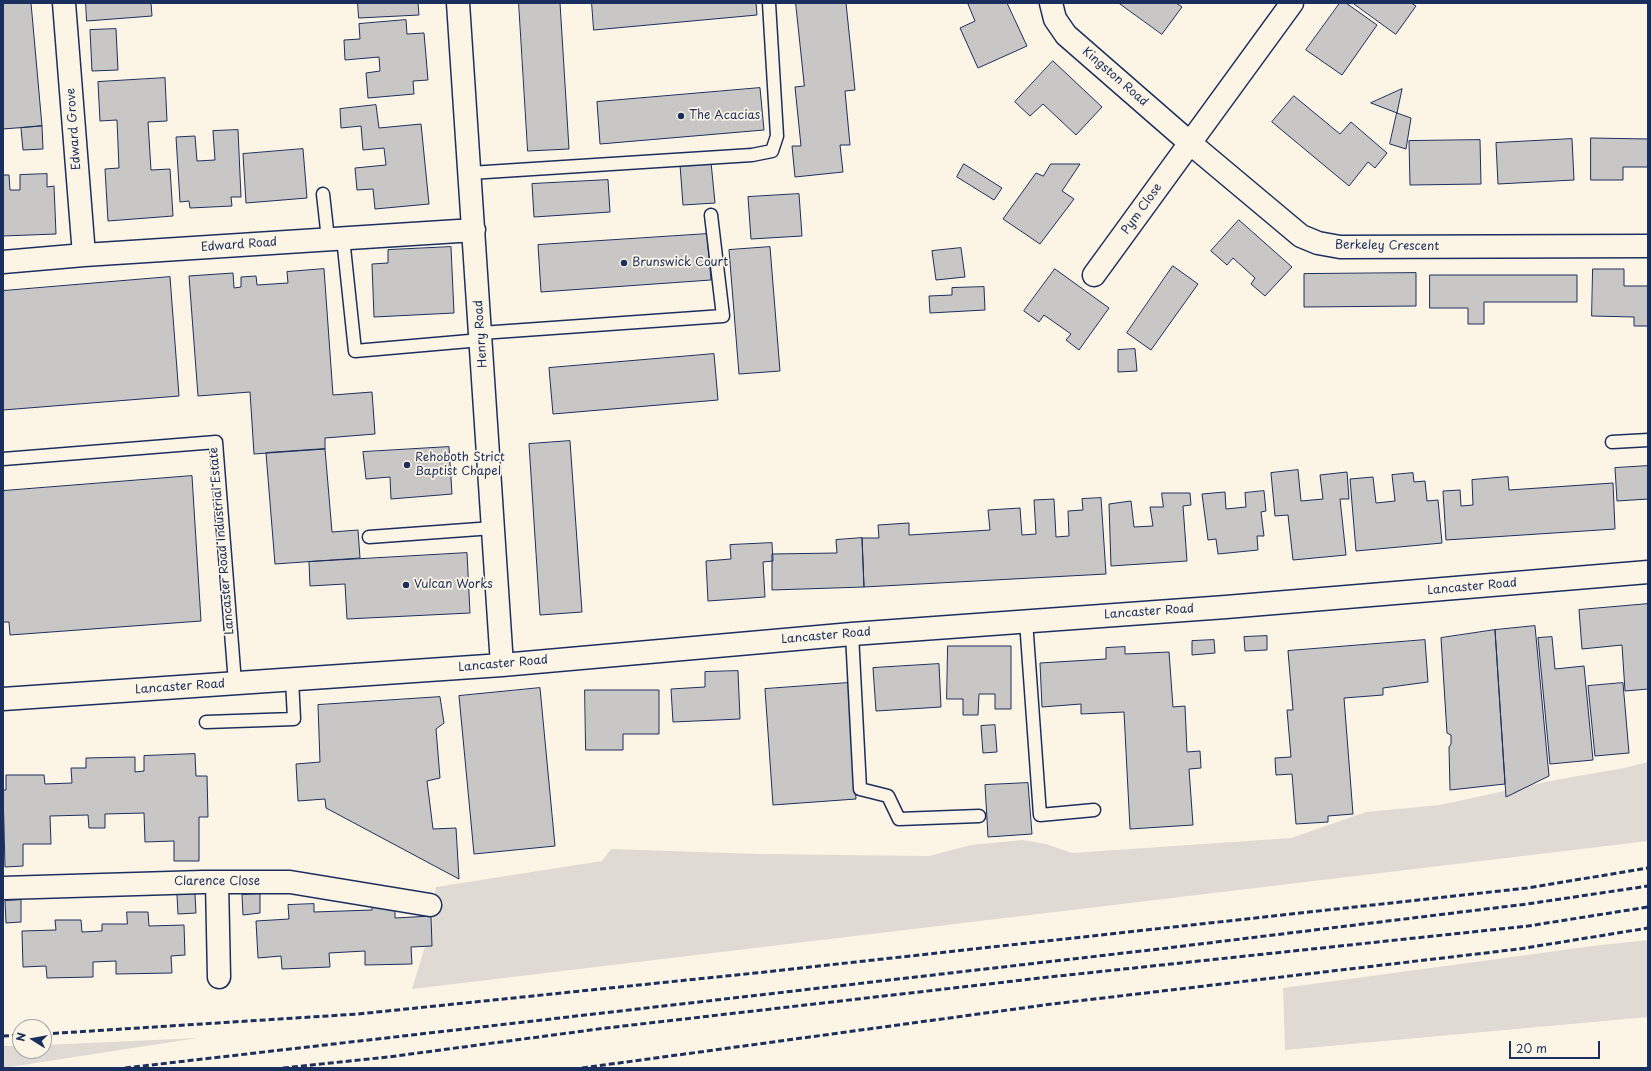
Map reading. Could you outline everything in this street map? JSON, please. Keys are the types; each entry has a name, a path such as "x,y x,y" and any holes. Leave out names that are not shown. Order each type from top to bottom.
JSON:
{"street":[{"name":"Edward Grove","path":"64,3 84,255"},
{"name":"Henry Road","path":"458,3 502,665"},
{"name":"Kingston Road","path":"1051,3 1055,19 1066,35 1190,143"},
{"path":"1190,143 1292,3"},
{"name":"Berkeley Crescent","path":"1190,143 1301,236 1318,244 1340,247 1648,246"},
{"name":"Pym Close","path":"1094,275 1190,143"},
{"name":"Edward Road","path":"3,262 84,255 474,230"},
{"name":"Lancaster Road","path":"3,699 502,665 852,634 1226,607 1648,572"},
{"path":"217,882 219,977"},
{"name":"Clarence Close","path":"3,888 100,884 290,882 430,905"}],"lane":[{"path":"470,173 752,155 772,151 777,136 769,3"},
{"path":"324,194 335,239 355,351 481,336 723,316 712,215"},
{"path":"1612,442 1648,440"},
{"name":"Lancaster Road Industrial Estate","path":"3,459 216,442 235,683"},
{"path":"369,537 493,528"},
{"path":"1026,621 1040,815 1094,810"},
{"path":"852,634 860,789 888,796 900,819 980,816"},
{"path":"206,722 294,719 292,680"}],"shaded area":[{"path":"1648,762 1648,841 412,989 432,924 436,887 602,861 611,849 759,854 929,856 971,845 1023,840 1046,844 1072,853 1291,838 1366,812 1440,805 1555,780 1624,768"},
{"path":"1648,940 1648,1017 1285,1050 1283,988 1593,946"},
{"path":"198,1038 3,1068 3,1046 12,1046 12,1059 52,1059 52,1045"}],"building":[{"path":"3,3 31,3 42,126 3,129"},
{"path":"86,3 151,3 152,16 87,21"},
{"path":"358,3 418,3 419,15 359,18"},
{"path":"519,3 560,3 569,149 528,151"},
{"path":"592,3 756,3 757,15 594,30"},
{"path":"796,3 846,3 855,90 845,91 850,145 840,145 843,172 795,177 792,146 801,146 795,87 804,86"},
{"path":"1007,3 1027,46 978,68 960,28 975,21 968,4"},
{"path":"1119,3 1176,3 1182,7 1162,34"},
{"path":"1340,3 1346,3 1377,25 1342,75 1306,50"},
{"path":"1353,3 1411,3 1416,6 1396,34"},
{"path":"406,20 407,34 424,33 428,80 413,81 414,94 368,98 366,73 380,71 379,57 345,60 344,40 360,39 359,24"},
{"path":"116,29 118,70 92,71 90,30"},
{"path":"1053,61 1102,107 1076,135 1043,104 1030,116 1015,102"},
{"path":"165,78 167,121 148,122 151,170 170,169 173,216 108,221 105,169 119,168 117,120 100,121 98,82"},
{"name":"The Acacias","path":"760,88 764,130 600,144 597,102"},
{"path":"1402,89 1397,113 1371,103"},
{"path":"1294,96 1340,134 1351,122 1387,153 1375,168 1368,162 1349,186 1272,122"},
{"path":"376,105 379,128 421,124 429,204 375,209 373,189 357,190 355,168 386,165 384,148 363,150 361,126 341,128 340,109"},
{"path":"1397,113 1411,118 1406,149 1390,144"},
{"path":"42,126 43,149 23,150 21,128"},
{"path":"238,130 241,197 231,197 232,206 190,208 189,201 180,202 176,137 195,136 197,161 215,160 213,131"},
{"path":"1591,138 1648,139 1648,167 1623,167 1623,180 1591,180"},
{"path":"1572,139 1574,180 1498,184 1496,143"},
{"path":"1480,140 1481,184 1410,185 1409,141"},
{"path":"303,149 307,198 246,203 243,154"},
{"path":"711,162 715,203 683,205 680,165"},
{"path":"964,164 1002,188 994,200 957,177"},
{"path":"1051,164 1080,164 1062,191 1074,199 1040,244 1003,219 1036,173 1043,176"},
{"path":"47,174 47,187 54,186 56,234 3,236 3,175 9,175 10,190 20,190 20,175"},
{"path":"608,180 610,212 534,217 532,184"},
{"path":"799,194 802,236 751,239 748,197"},
{"path":"1239,220 1292,267 1265,296 1251,284 1255,278 1233,258 1227,265 1211,251"},
{"name":"Brunswick Court","path":"707,234 711,280 541,292 538,245"},
{"path":"451,247 454,313 374,317 372,264 388,263 388,250"},
{"name":"Brunswick Court","path":"770,247 780,371 739,374 729,250"},
{"path":"961,248 965,277 936,280 932,251"},
{"path":"1173,266 1198,284 1151,350 1127,333"},
{"path":"324,269 333,395 372,392 375,434 325,438 325,449 254,454 250,392 198,396 189,276 233,273 234,288 241,287 241,277 256,276 257,285 288,283 287,272"},
{"path":"1055,269 1109,308 1079,350 1066,340 1071,334 1044,315 1039,322 1024,311"},
{"path":"1593,269 1624,269 1624,286 1648,286 1648,326 1634,326 1634,317 1592,316"},
{"path":"1416,273 1416,306 1304,307 1304,274"},
{"path":"1430,275 1577,275 1577,302 1484,302 1484,324 1468,324 1468,308 1430,308"},
{"path":"170,277 179,396 3,410 3,291"},
{"path":"984,287 985,310 930,313 929,296 952,295 952,288"},
{"path":"1135,349 1137,371 1118,372 1118,350"},
{"path":"714,354 718,400 553,414 549,368"},
{"path":"570,441 582,612 540,615 529,444"},
{"name":"Rehoboth Strict Baptist Chapel","path":"449,447 452,494 391,499 390,477 366,479 363,452"},
{"path":"325,449 332,532 358,530 360,558 275,564 266,453"},
{"path":"1648,466 1648,499 1617,501 1615,468"},
{"path":"1298,470 1301,501 1323,499 1320,475 1347,472 1349,499 1340,499 1346,555 1293,560 1288,515 1275,516 1271,473"},
{"path":"1413,473 1414,482 1425,481 1427,501 1438,500 1442,543 1356,551 1350,479 1373,477 1376,503 1395,501 1392,475"},
{"path":"192,476 201,621 10,635 9,622 3,622 3,491"},
{"path":"1508,477 1509,490 1613,483 1615,529 1446,540 1443,491 1460,490 1461,506 1473,505 1472,480"},
{"path":"1264,491 1266,511 1261,512 1264,536 1257,536 1258,550 1218,554 1216,539 1208,540 1202,494 1225,492 1226,509 1246,507 1245,493"},
{"path":"1162,493 1190,493 1191,505 1183,506 1187,561 1111,566 1109,504 1131,501 1134,527 1153,526 1150,507 1163,507"},
{"path":"1101,498 1106,574 864,587 862,538 879,538 878,525 909,523 909,535 990,530 988,510 1020,508 1022,535 1036,534 1034,500 1054,499 1056,537 1069,536 1068,511 1083,510 1082,499"},
{"path":"862,538 864,587 772,590 772,554 837,553 836,540"},
{"path":"772,543 773,561 763,562 765,597 708,601 706,561 731,559 730,545"},
{"name":"Vulcan Works","path":"467,553 470,613 347,619 345,584 310,586 309,562"},
{"path":"1648,604 1648,689 1625,691 1622,645 1582,649 1579,610"},
{"path":"1535,626 1549,776 1506,797 1495,630"},
{"path":"1495,630 1505,784 1450,790 1449,747 1451,744 1451,735 1447,733 1441,638"},
{"path":"1267,636 1267,650 1245,651 1244,637"},
{"path":"1552,637 1555,669 1584,666 1593,760 1550,764 1538,638"},
{"path":"1214,640 1215,653 1192,655 1192,641"},
{"path":"1425,640 1428,682 1383,688 1383,695 1344,698 1353,814 1328,816 1328,822 1296,824 1292,774 1276,775 1275,758 1291,757 1287,710 1293,710 1288,651"},
{"path":"948,646 1011,646 1011,709 995,709 995,694 979,694 978,715 963,715 963,699 947,699"},
{"path":"1125,647 1125,654 1169,652 1173,707 1185,706 1187,752 1200,751 1201,768 1189,769 1193,825 1130,829 1124,712 1081,714 1081,704 1042,707 1040,663 1106,659 1106,648"},
{"path":"939,664 941,707 876,711 873,668"},
{"path":"738,671 740,719 673,722 671,689 705,687 705,672"},
{"path":"848,683 856,799 773,805 765,689"},
{"path":"1623,683 1629,753 1595,756 1588,686"},
{"path":"540,688 555,846 474,854 459,696"},
{"path":"585,690 659,690 659,734 623,734 623,750 586,750"},
{"path":"440,697 444,723 436,729 440,778 427,781 433,829 456,828 459,879 326,808 325,799 298,801 296,764 320,762 318,705"},
{"path":"995,725 997,752 983,753 981,726"},
{"path":"195,754 196,776 207,776 208,817 199,817 199,861 174,861 174,841 145,842 144,813 105,814 105,828 89,828 88,815 50,816 51,844 23,844 23,866 5,867 3,790 6,790 6,775 44,775 45,784 72,783 71,768 86,768 86,758 135,757 135,772 144,771 144,756"},
{"path":"1028,783 1032,834 988,837 985,785"},
{"path":"195,894 196,913 178,914 177,895"},
{"path":"260,894 260,913 243,915 242,895"},
{"path":"21,900 21,922 6,923 5,901"},
{"path":"314,904 314,912 372,910 372,905 395,904 395,918 431,916 432,946 411,947 412,964 365,965 365,951 329,953 330,967 282,969 281,956 258,958 256,921 289,919 288,905"},
{"path":"127,912 148,912 149,926 184,925 185,955 171,956 172,973 116,974 116,961 93,962 93,977 47,978 46,966 23,967 22,931 56,930 55,920 81,920 82,932 102,931 102,924 127,924"}],"railway":[{"path":"52,1033 358,1014 765,972 1527,888 1648,868"},
{"path":"125,1068 1159,949 1527,904 1648,886"},
{"path":"283,1068 388,1057 606,1028 1049,977 1528,926 1648,907"},
{"path":"582,1068 1052,1004 1519,949 1648,928"},
{"path":"3,1036 12,1035"}],"place":[{"name":"The Acacias","path":"681,116"},
{"name":"Brunswick Court","path":"624,263"},
{"name":"Rehoboth Strict Baptist Chapel","path":"407,465"},
{"name":"Vulcan Works","path":"406,585"}]}
